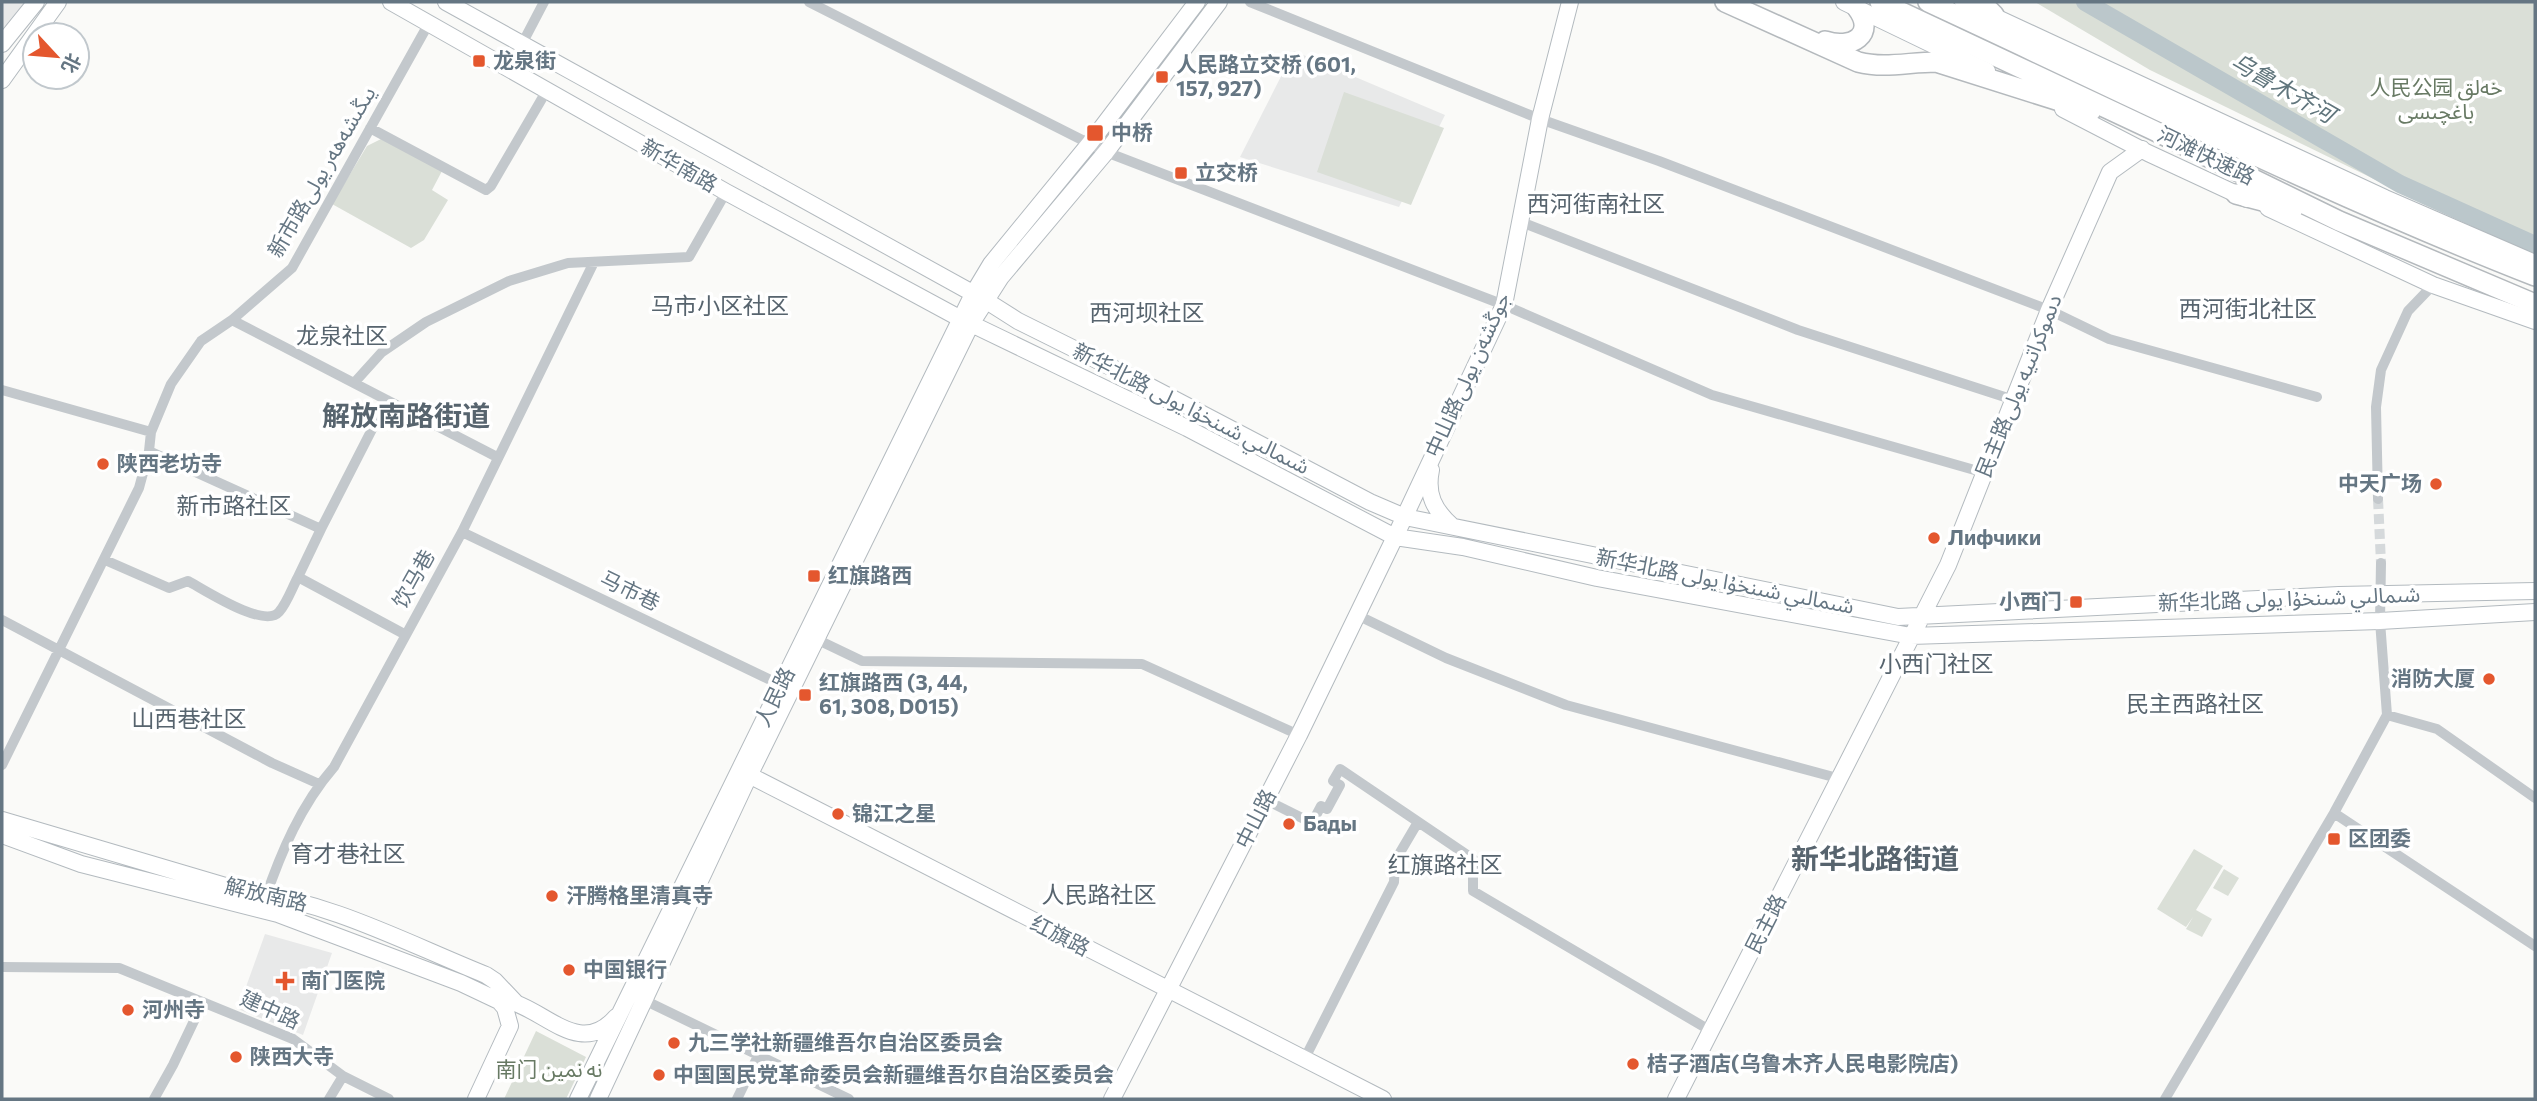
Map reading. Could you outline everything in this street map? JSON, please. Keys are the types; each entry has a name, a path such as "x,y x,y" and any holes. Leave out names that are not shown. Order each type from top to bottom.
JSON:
{"highway":[{"path":"1725,2 1858,62 1884,66 1936,62 2153,130"},
{"path":"1740,2 1826,41 1843,45 1850,44 1861,34 1864,20 1851,5"},
{"name":"河滩快速路","path":"1880,2 2339,221 2535,304"},
{"name":"河滩快速路","path":"1928,2 2254,155 2535,276"},
{"path":"2064,50 2148,104"},
{"path":"2236,194 2339,221"}],"main road":[{"path":"2,44 36,2"},
{"path":"2,80 58,2"},
{"name":"新华南路","path":"391,2 726,192 966,321"},
{"name":"新华南路","path":"446,2 979,297"},
{"path":"979,297 990,264 1090,143 1197,2"},
{"path":"979,297 1001,276 1106,152 1219,2"},
{"name":"中山路جوڭشەن يولى","path":"1395,537 1504,305 1540,119 1570,2"},
{"path":"1963,2 1987,8 2064,50 2385,198 2535,263"},
{"path":"1851,5 2236,194 2433,285 2535,321"},
{"name":"民主路دىموكراتىيە يولى","path":"1911,636 1948,565 2049,310 2110,172 2142,149"},
{"name":"人民路","path":"598,1099 744,773 780,685 979,297"},
{"name":"新华北路 شىمالىي شىنخۇا يولى","path":"979,297 1018,321 1151,387 1370,502 1405,517 1898,617 2380,594 2535,591"},
{"name":"人民路","path":"578,1099 744,773 816,639 966,321"},
{"name":"新华北路 شىمالىي شىنخۇا يولى","path":"966,321 1187,428 1395,537 1463,547 1597,578 1911,636 2380,621 2535,612"},
{"path":"1435,452 1429,482 1431,499 1439,514 1452,526"},
{"name":"中山路","path":"1112,1099 1266,800 1395,537"},
{"path":"1376,577 1384,562 1415,541"},
{"name":"民主路","path":"1676,1099 1841,779 1911,636"},
{"name":"红旗路","path":"744,773 1383,1099"},
{"name":"解放南路","path":"2,820 242,891 280,896 373,926 486,975 514,1002"},
{"name":"解放南路","path":"2,835 81,864 261,910 360,943 490,996 521,1003 572,1033 584,1035 608,1026 624,1007"},
{"path":"490,996 499,1001 509,1017 507,1036"},
{"path":"476,1099 507,1036 514,1018 514,1002"}],"street":[{"path":"522,44 544,2"},
{"path":"809,2 1106,152 1504,305 1712,395 1984,473"},
{"path":"1250,2 1540,119 1672,166 2049,310 2109,339 2317,397"},
{"name":"新市路يىڭىشەھەر يولى","path":"2,765 139,488 151,432 171,384 201,341 232,320 292,268 429,23"},
{"path":"370,128 486,190 491,186 547,90"},
{"path":"354,383 382,352 426,322 509,281 568,263 689,257 726,192"},
{"path":"1521,222 1798,330 2014,400"},
{"name":"饮马巷","path":"261,910 281,853 319,784 334,767 462,532 594,262"},
{"path":"2378,499 2376,407 2381,370 2408,311 2433,285"},
{"path":"232,320 497,457"},
{"path":"2,390 151,432"},
{"path":"105,560 169,587 188,581 249,613 270,617 279,613 387,400"},
{"path":"149,451 321,529"},
{"name":"马市巷","path":"462,532 780,685"},
{"path":"2164,1099 2334,813 2387,715 2380,621 2381,563"},
{"path":"298,577 406,635"},
{"path":"1357,615 1446,658 1566,705 1841,779"},
{"path":"2,620 272,763 319,784"},
{"path":"816,639 862,661 1142,664 1299,734"},
{"path":"2387,715 2437,729 2535,798"},
{"path":"1266,800 1312,823 1321,806 1327,809 1340,785 1334,781 1340,769 1473,859 1473,891 1711,1031"},
{"path":"2334,813 2535,946"},
{"path":"1304,1060 1394,882 1395,861 1418,822"},
{"name":"建中路","path":"2,967 119,968 293,1039 343,1076 389,1099"},
{"path":"644,1000 849,1099"},
{"path":"153,1099 173,1065 202,1002"},
{"path":"737,1099 759,1054"},
{"path":"329,1099 343,1076"}],"shaded area":[{"path":"2,2 26,2 2,35"},
{"path":"1294,51 1445,115 1399,207 1240,157"},
{"name":"南门医院","path":"265,934 332,953 303,1035 238,1009"}],"green space":[{"name":"人民公园 خەلق باغچىسى","path":"2035,2 2535,2 2535,248 2415,199 2150,70"},
{"path":"1344,92 1444,128 1411,205 1317,172"},
{"path":"381,139 442,171 432,190 448,200 424,240 411,248 332,204 367,146"},
{"path":"2194,849 2223,866 2196,910 2212,919 2202,937 2186,929 2193,917 2186,927 2157,909"},
{"path":"2224,869 2239,878 2228,896 2213,888"},
{"name":"南门 نە نمين","path":"536,1031 586,1057 566,1099 504,1099"}],"waterway":[{"name":"乌鲁木齐河","path":"2085,2 2400,184 2535,245"}],"tunnel":[{"path":"2378,499 2381,563"}],"place":[{"name":"龙泉街","path":"479,61"},
{"name":"人民路立交桥 (601, 157, 927)","path":"1162,77"},
{"name":"中桥","path":"1095,133"},
{"name":"立交桥","path":"1181,173"},
{"name":"陕西老坊寺","path":"103,464"},
{"name":"中天广场","path":"2436,484"},
{"name":"Лифчики","path":"1934,538"},
{"name":"红旗路西","path":"814,576"},
{"name":"小西门","path":"2076,602"},
{"name":"消防大厦","path":"2489,679"},
{"name":"红旗路西 (3, 44, 61, 308, D015)","path":"805,695"},
{"name":"锦江之星","path":"838,814"},
{"name":"Бады","path":"1289,824"},
{"name":"区团委","path":"2334,839"},
{"name":"汗腾格里清真寺","path":"552,896"},
{"name":"中国银行","path":"569,970"},
{"name":"南门医院","path":"285,981"},
{"name":"河州寺","path":"128,1010"},
{"name":"九三学社新疆维吾尔自治区委员会","path":"674,1043"},
{"name":"陕西大寺","path":"236,1057"},
{"name":"桔子酒店(乌鲁木齐人民电影院店)","path":"1633,1064"},
{"name":"中国国民党革命委员会新疆维吾尔自治区委员会","path":"659,1075"}],"district":[{"name":"西河街南社区","path":"1596,204"},
{"name":"马市小区社区","path":"720,306"},
{"name":"西河街北社区","path":"2248,309"},
{"name":"西河坝社区","path":"1147,313"},
{"name":"龙泉社区","path":"342,336"},
{"name":"解放南路街道","path":"406,416"},
{"name":"新市路社区","path":"234,506"},
{"name":"小西门社区","path":"1936,664"},
{"name":"民主西路社区","path":"2195,704"},
{"name":"山西巷社区","path":"189,719"},
{"name":"育才巷社区","path":"348,854"},
{"name":"新华北路街道","path":"1875,859"},
{"name":"红旗路社区","path":"1445,865"},
{"name":"人民路社区","path":"1099,895"}]}
